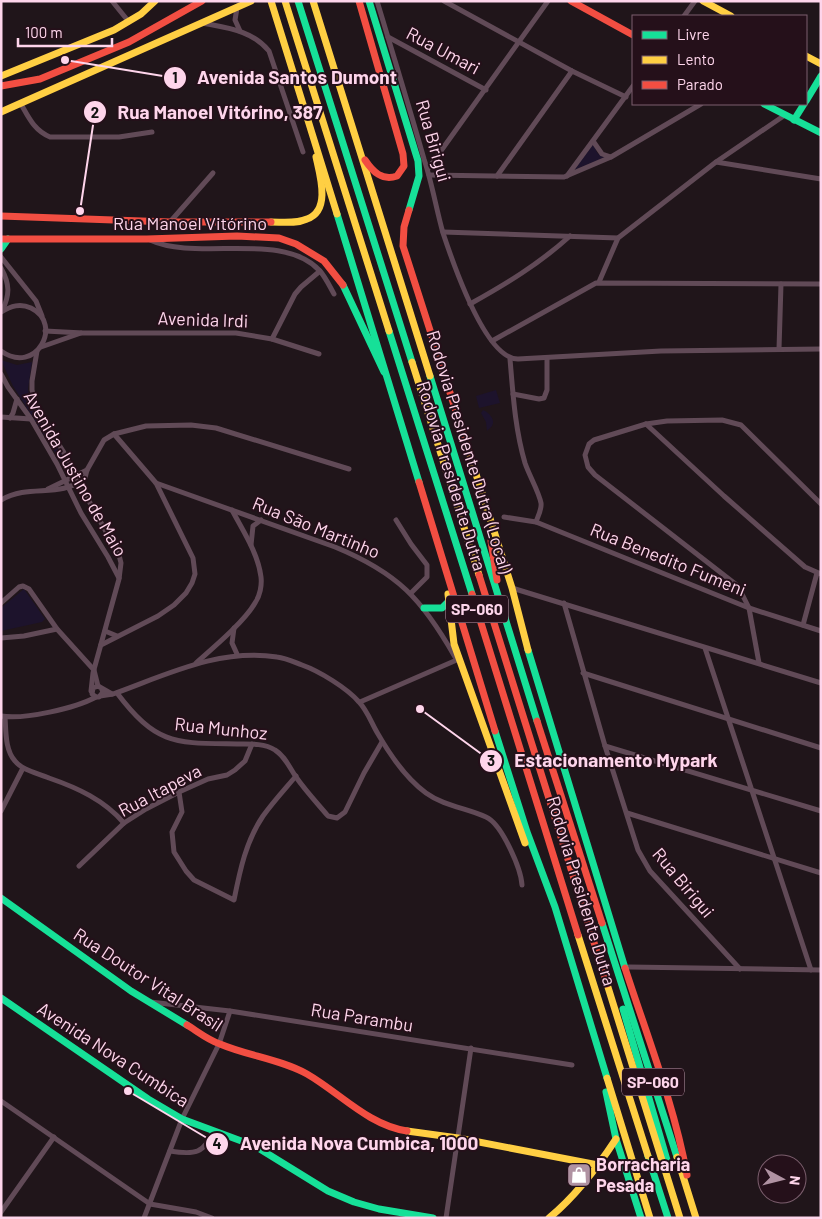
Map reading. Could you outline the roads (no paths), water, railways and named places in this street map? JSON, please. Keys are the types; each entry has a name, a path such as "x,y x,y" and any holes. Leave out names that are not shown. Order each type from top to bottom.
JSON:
{"main road":[{"path":"1,76 129,22 155,1"},
{"path":"1,86 40,79 129,42 202,1"},
{"name":"Rodovia Presidente Dutra","path":"272,1 390,384 442,562 527,832 555,907 650,1218"},
{"name":"Rodovia Presidente Dutra","path":"285,1 407,382 668,1218"},
{"name":"Rodovia Presidente Dutra","path":"298,1 680,1218"},
{"name":"Rodovia Presidente Dutra (Local)","path":"313,1 569,824 617,968"},
{"path":"356,144 371,169 380,177 392,179 401,172 404,166 403,154 359,1"},
{"path":"369,1 420,168 416,187 405,219 402,234 403,246 512,588 532,667 611,925 674,1116 686,1164 689,1195"},
{"path":"571,1 632,34"},
{"path":"703,1 729,15"},
{"path":"1,112 250,2"},
{"path":"807,57 821,64"},
{"path":"807,99 821,76"},
{"path":"766,105 821,133"},
{"path":"794,120 803,105"},
{"name":"Rua Manoel Vitórino","path":"1,216 170,222 297,222 312,217 321,199 322,188 310,124"},
{"name":"Rua Manoel Vitórino","path":"4,239 262,237 279,238 296,244 324,262 344,286 390,384"},
{"path":"1,249 4,239"},
{"path":"476,477 494,554 499,599"},
{"path":"442,562 458,660 542,889 546,898 555,907"},
{"path":"424,608 437,610 447,605 449,600"},
{"name":"Rua Doutor Vital Brasil","path":"1,898 148,1002 219,1044 282,1063 307,1074 345,1101 376,1120 396,1129 458,1138 598,1165"},
{"path":"617,968 618,990 684,1218"},
{"name":"SP-060","path":"617,968 696,1218"},
{"name":"Avenida Nova Cumbica","path":"1,998 148,1099 182,1120 255,1146 328,1191 354,1202 379,1210 433,1218"},
{"path":"602,1060 601,1068 616,1138 641,1218"},
{"path":"549,1218 559,1210 598,1165 616,1138"},
{"path":"607,1154 613,1152 621,1153"}],"street":[{"path":"112,1 129,22"},
{"name":"Rua Birigui","path":"377,1 428,169 443,232 470,304 492,341 510,359"},
{"path":"444,1 572,71 626,96"},
{"path":"428,169 548,1"},
{"path":"685,15 695,1"},
{"path":"237,8 236,20 240,30"},
{"path":"202,23 240,30 258,39 269,51 303,152"},
{"name":"Rua Umari","path":"388,37 486,90"},
{"path":"497,176 572,71"},
{"path":"567,177 632,87"},
{"path":"21,104 35,127 50,137 119,137 152,132"},
{"path":"429,175 567,177 611,157 699,105"},
{"path":"599,282 618,238 716,162 785,115"},
{"path":"593,141 602,154 611,157"},
{"path":"716,162 821,179"},
{"path":"170,222 213,172"},
{"path":"443,232 618,238"},
{"path":"470,304 523,274 570,236"},
{"path":"147,239 176,249 273,250 304,259 320,271 334,294"},
{"path":"1,257 36,301 46,331"},
{"path":"1,268 7,277 9,293 1,312"},
{"path":"272,338 295,294 301,286 320,271"},
{"path":"492,341 599,282 821,284"},
{"path":"780,349 781,284"},
{"path":"1,312 18,305 26,306 33,309 43,319"},
{"name":"Avenida Irdi","path":"46,331 83,333 236,333 272,338 319,354"},
{"name":"Avenida Justino de Maio","path":"46,331 46,337 39,349 32,381 32,390 37,410 63,451 117,549 121,563 119,579"},
{"name":"Avenida Irdi","path":"1,351 8,356 17,358 27,357 39,349 83,333"},
{"path":"536,522 541,502 525,462 518,434 510,359 661,352 821,349"},
{"path":"513,394 539,399 544,398 547,390 547,358"},
{"name":"Avenida Justino de Maio","path":"1,374 31,419 57,464 81,513 119,579"},
{"path":"10,418 17,399"},
{"path":"1,418 31,419"},
{"path":"759,663 749,608 738,586 595,475 588,467 585,455 586,450 594,440 646,424 694,419 732,421 741,425 821,504"},
{"path":"646,424 805,567 819,574 803,625"},
{"path":"48,489 56,491 79,483 85,478 87,470 104,440 114,434 146,426 191,425 210,427 232,432 349,469"},
{"path":"101,645 158,616 174,605 186,593 195,574 193,558 156,483 114,434"},
{"path":"1,500 16,493 48,489 66,482 87,470"},
{"name":"Rua São Martinho","path":"156,483 358,557 380,568 411,594 424,608 458,660"},
{"path":"195,664 252,609 259,595 261,578 251,546 232,510"},
{"name":"Rua Benedito Fumeni","path":"504,517 536,522 749,608 821,631"},
{"path":"251,546 253,526 260,520"},
{"path":"396,520 411,544 427,564 427,576 411,594"},
{"path":"95,695 94,670 119,579"},
{"path":"1,603 19,587 23,586 29,589 58,629 94,670 103,692 77,705 57,710 3,716 8,746 15,762 22,768 51,778 97,799 115,812 124,823"},
{"path":"512,588 821,683"},
{"name":"Rua Birigui","path":"564,603 583,673 638,850 650,871 740,969"},
{"path":"234,628 232,643 237,654"},
{"path":"1,638 24,636 58,629"},
{"path":"105,631 117,636"},
{"path":"217,644 219,658"},
{"path":"705,648 811,970"},
{"path":"95,695 115,693 195,664 237,654 279,657 306,666 330,678 360,702 382,742 408,775 425,792 437,800 488,818 495,824 516,862 522,885"},
{"path":"360,702 458,660"},
{"path":"583,673 821,748"},
{"path":"95,695 92,688 100,688 115,693"},
{"name":"Rua Munhoz","path":"115,693 149,728 164,737 189,743 252,744 273,749 280,753 328,816 337,818 348,806 382,742"},
{"name":"Rua Itapeva","path":"79,866 124,823 179,792 208,779 232,772 245,761 252,744"},
{"path":"605,746 821,811"},
{"path":"1,811 22,768"},
{"path":"179,792 182,812 172,832 174,852 194,880 234,900 244,857 252,837 263,816 296,776"},
{"path":"627,813 821,873"},
{"path":"629,967 821,970"},
{"name":"Rua Parambu","path":"148,1002 230,1011 572,1065"},
{"path":"144,1218 182,1120 219,1044 230,1011"},
{"path":"446,1218 471,1048"},
{"path":"1,1101 150,1204 196,1212 212,1218"},
{"path":"170,1151 189,1153 200,1150 209,1142 213,1130"},
{"path":"1,1212 54,1137"}],"place":[{"name":"Avenida Santos Dumont","path":"65,60"},
{"name":"Rua Manoel Vitórino, 387","path":"80,211"},
{"name":"Estacionamento Mypark","path":"420,709"},
{"name":"Avenida Nova Cumbica, 1000","path":"128,1091"},
{"name":"Borracharia Pesada","path":"579,1175"}]}
